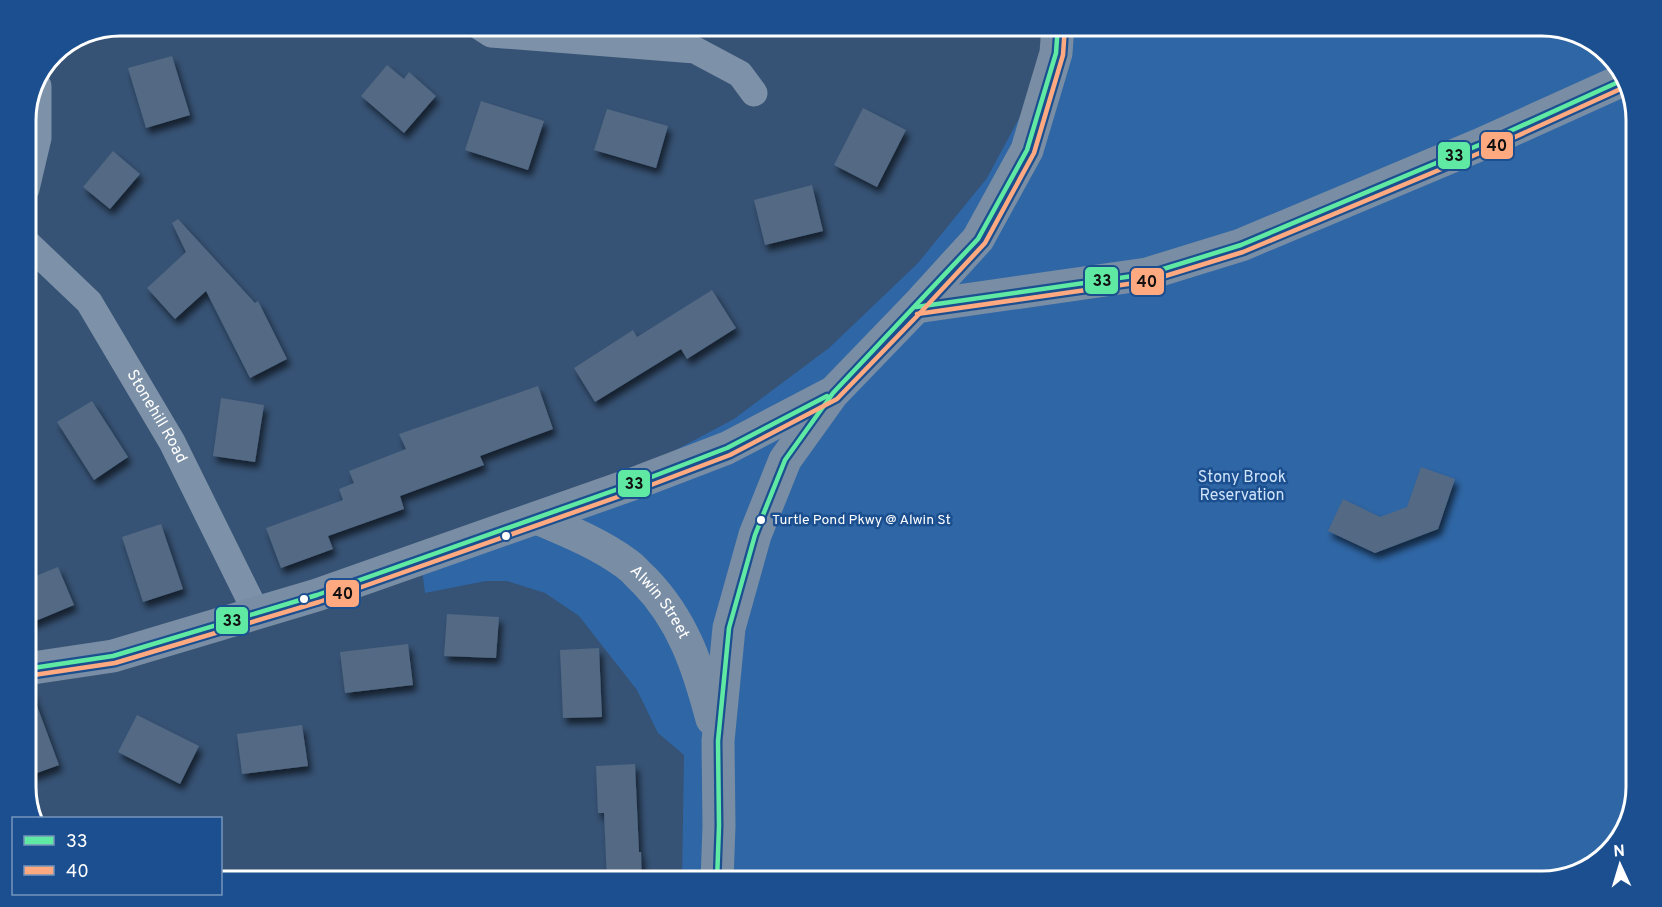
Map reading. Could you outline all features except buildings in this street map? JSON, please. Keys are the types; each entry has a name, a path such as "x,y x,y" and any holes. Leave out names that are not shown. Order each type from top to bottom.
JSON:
{"street":[{"path":"516,36 695,50 740,74 754,93"},
{"path":"717,871 718,741 729,627 752,543 785,460 833,393 978,239 1027,150 1056,53 1057,36"},
{"path":"916,307 1147,274 1241,245 1479,145 1617,82"},
{"path":"36,146 38,103"},
{"name":"Stonehill Road","path":"36,252 89,302 172,442 257,614"},
{"path":"36,668 113,656 317,595 727,448 833,393"},
{"name":"Alwin Street","path":"537,518 591,542 629,565 657,594 682,631 700,672 718,741"}],"green space":[{"name":"Stony Brook Reservation","path":"1049,36 1542,36 1564,39 1579,45 1589,50 1605,64 1622,93 1626,114 1626,788 1622,814 1612,834 1590,835 1590,856 1569,867 1542,871 682,871 684,755 658,733 637,690 579,616 545,593 507,581 486,581 425,593 419,544 638,470 734,419 829,348 918,263 987,178 1031,96"}],"transit line":[{"name":"33","path":"717,871 718,741 729,628 755,535 785,460 833,393 978,239 1027,150 1056,53 1057,36"},
{"name":"40","path":"36,675 115,663 319,602 730,455 837,399 985,243 1034,153 1063,55 1064,36"},
{"name":"33","path":"916,307 1147,274 1241,245 1479,145 1617,83"},
{"name":"40","path":"917,314 1149,281 1243,252 1482,152 1620,89"},
{"name":"33","path":"36,668 113,656 317,595 641,481 727,448 827,396"}],"place":[{"name":"Turtle Pond Pkwy @ Alwin St","path":"761,520"}]}
